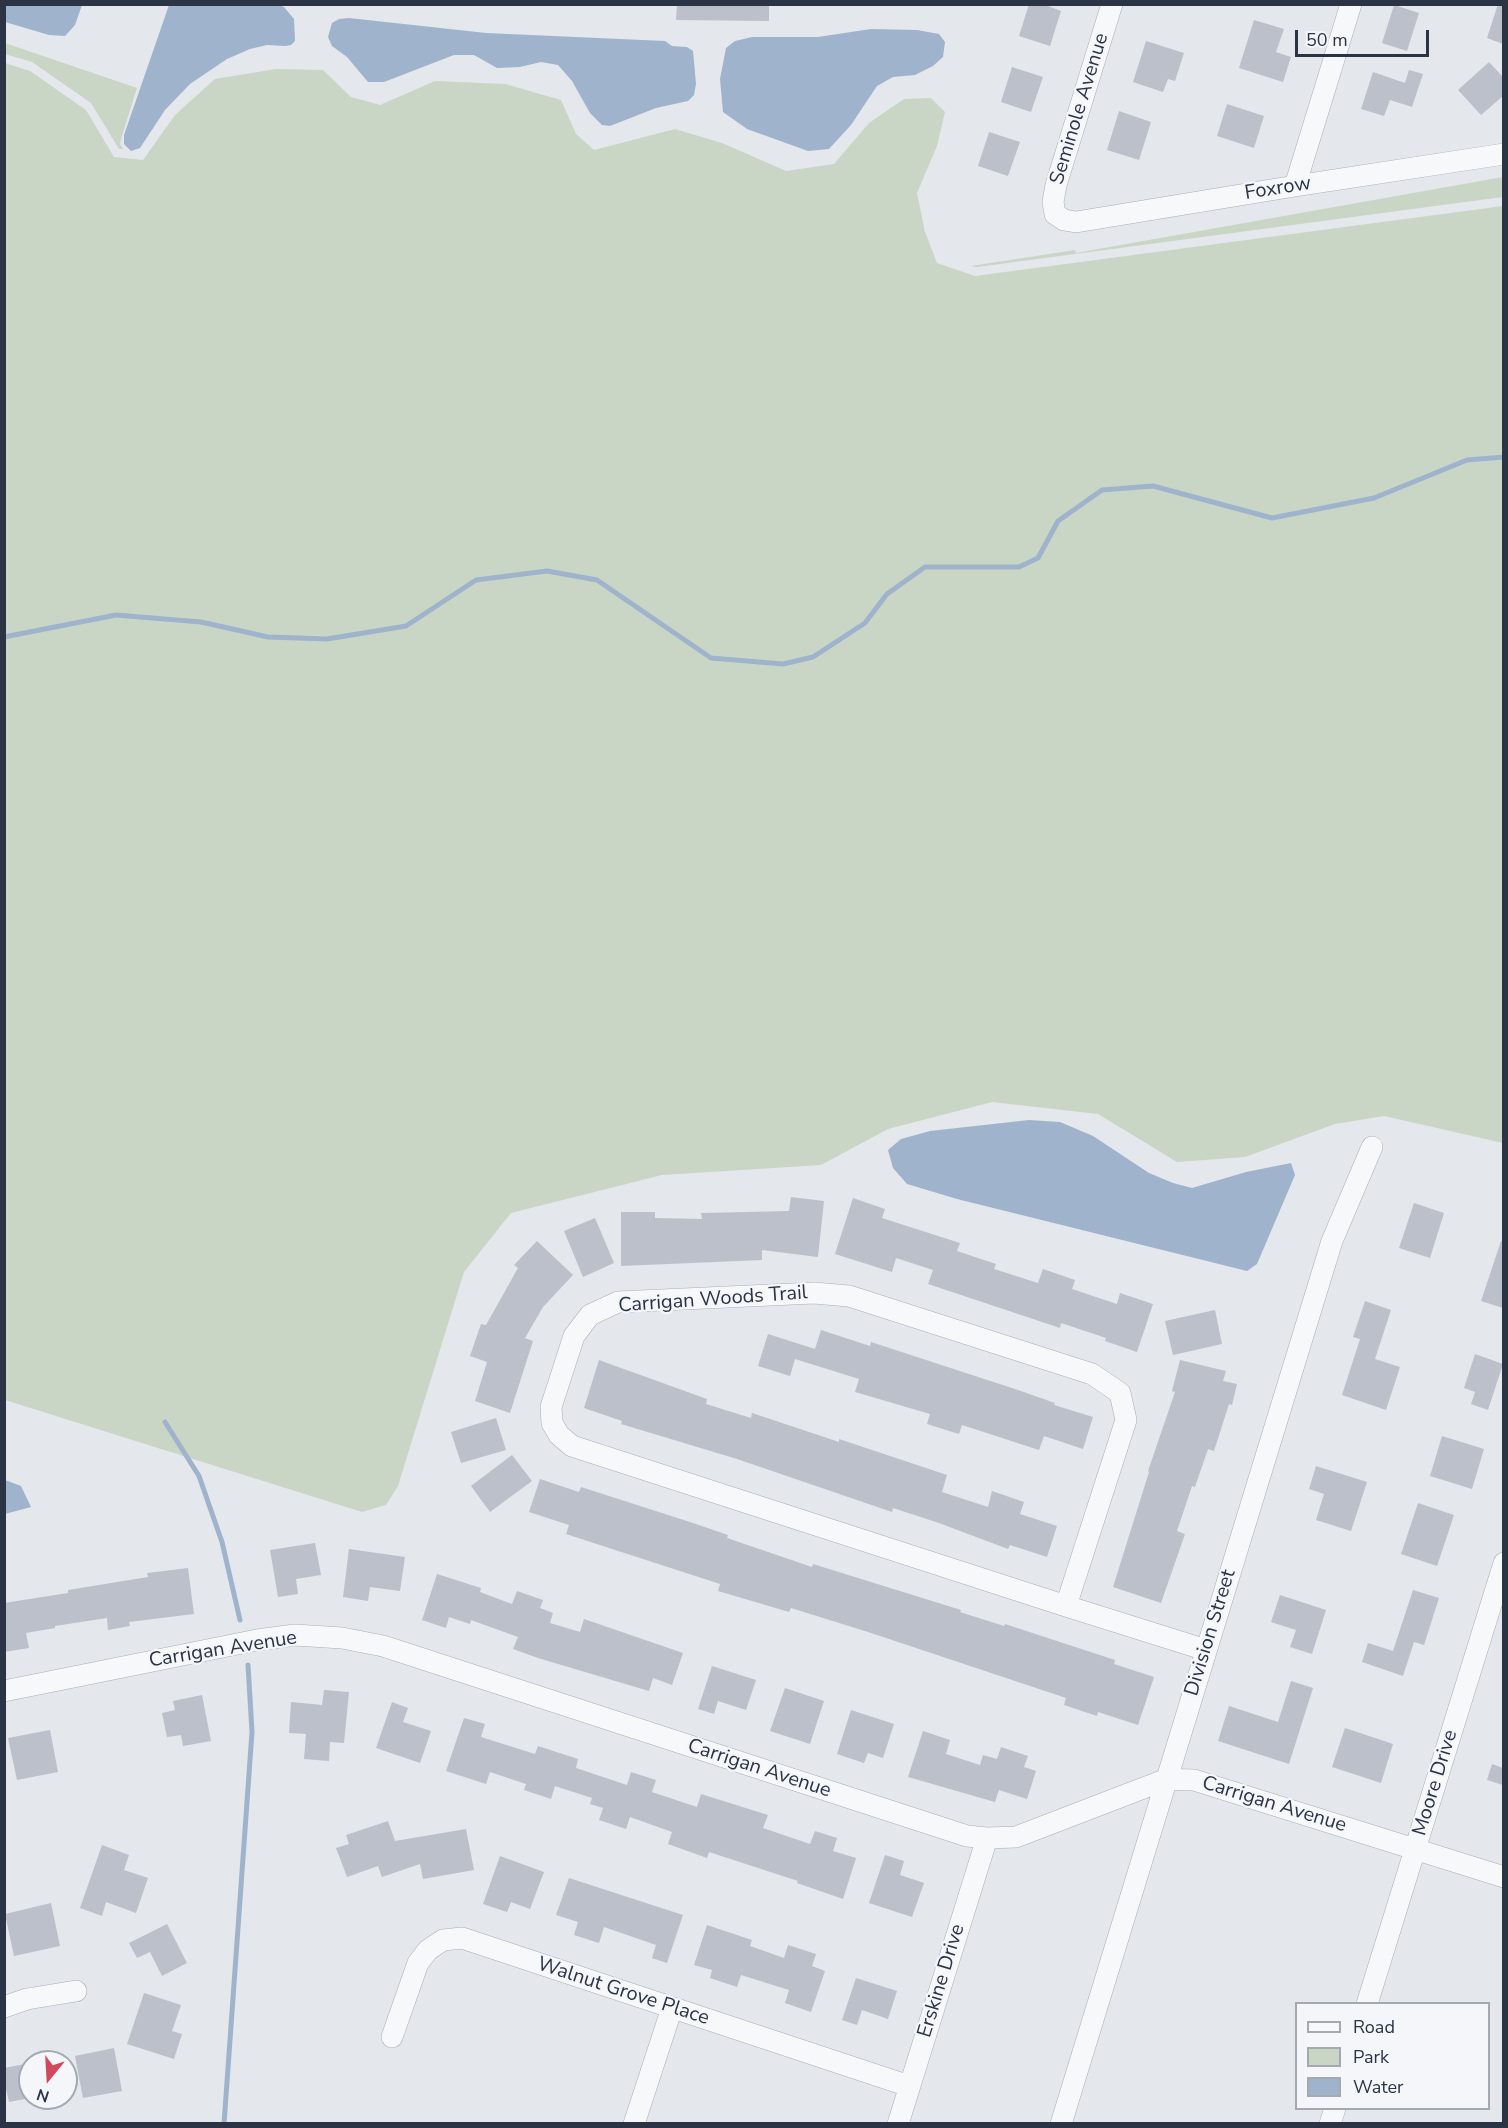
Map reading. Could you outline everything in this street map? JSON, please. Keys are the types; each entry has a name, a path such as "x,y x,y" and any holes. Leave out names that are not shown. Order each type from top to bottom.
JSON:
{"street":[{"name":"Seminole Avenue","path":"1055,214 1053,202 1056,185 1112,4"},
{"path":"1295,186 1351,4"},
{"name":"Foxrow","path":"1055,214 1064,220 1076,222 1503,154"},
{"name":"Division Street","path":"1061,2124 1332,1241 1372,1147"},
{"name":"Carrigan Woods Trail","path":"1066,1606 1126,1420 1120,1393 1092,1374 849,1296 814,1293 618,1302 590,1315 574,1336 551,1407 552,1423 559,1435 572,1446 1066,1606 1206,1650"},
{"name":"Moore Drive","path":"1368,2002 1503,1563"},
{"name":"Carrigan Avenue","path":"4,1691 257,1640 295,1635 342,1638 383,1646 967,1836 1016,1837 1040,1830 1167,1779 1194,1780 1503,1877"},
{"name":"Erskine Drive","path":"898,2124 987,1838"},
{"name":"Walnut Grove Place","path":"392,2037 418,1963 428,1950 442,1940 462,1938 909,2086"},
{"path":"4,2007 27,2000 76,1991"},
{"path":"634,2124 672,2008"}],"green space":[{"path":"5,43 137,88 121,139 120,144 123,149 119,149 91,103 32,62 5,54"},
{"path":"5,63 30,71 86,110 114,157 143,160 175,115 215,79 276,69 323,70 351,97 380,105 435,81 505,84 561,100 576,134 594,150 675,129 722,143 786,171 834,164 869,123 904,99 931,98 945,112 937,146 917,193 925,232 937,263 975,276 1503,206 1503,1143 1384,1116 1335,1124 1245,1157 1177,1162 1098,1114 992,1102 888,1129 821,1165 662,1175 511,1213 464,1272 398,1486 386,1505 362,1512 5,1400"},
{"path":"1503,177 1503,197 977,267 971,266 1075,250 1076,253"}],"water":[{"path":"4,5 82,5 75,25 65,36 49,35 5,22"},
{"path":"169,5 279,5 284,7 294,19 295,41 291,45 267,45 250,49 227,59 190,84 165,110 140,148 131,151 124,144 124,135"},
{"path":"349,18 486,33 665,41 672,46 687,47 693,51 696,84 694,95 688,101 656,108 610,126 602,125 590,113 572,81 558,65 541,62 520,67 497,68 474,55 454,55 384,82 368,82 347,57 332,46 328,37 332,23 339,19"},
{"path":"871,29 917,30 939,34 945,42 943,57 933,66 915,75 893,77 877,86 851,125 829,149 808,151 747,129 723,112 720,79 726,48 735,41 752,37 818,37"},
{"path":"1029,1120 1060,1122 1093,1136 1149,1173 1192,1188 1246,1172 1291,1163 1295,1175 1257,1264 1247,1271 957,1199 907,1184 893,1168 888,1150 901,1139 930,1131"},
{"path":"5,1480 21,1486 31,1507 5,1514"}],"building":[{"path":"677,4 769,4 769,21 676,20"},
{"path":"1029,4 1043,4 1061,11 1050,46 1019,36"},
{"path":"1498,4 1503,4 1503,44 1487,38"},
{"path":"1394,5 1419,13 1407,51 1382,43"},
{"path":"1254,20 1284,29 1276,52 1291,57 1283,82 1239,68"},
{"path":"1146,41 1184,53 1175,81 1168,79 1163,92 1133,82"},
{"path":"1489,62 1503,77 1503,96 1481,115 1458,90"},
{"path":"1012,67 1043,77 1031,112 1001,102"},
{"path":"1409,70 1423,74 1412,107 1390,100 1384,116 1361,109 1373,72 1405,83"},
{"path":"1227,104 1264,116 1254,148 1217,136"},
{"path":"1119,111 1151,122 1139,160 1107,150"},
{"path":"989,132 1020,142 1008,176 978,166"},
{"path":"791,1197 824,1201 818,1257 762,1250 762,1260 621,1266 621,1212 655,1212 655,1218 702,1219 701,1213 789,1211"},
{"path":"853,1198 885,1209 882,1218 960,1243 957,1251 996,1264 994,1269 1038,1283 1043,1269 1075,1280 1072,1289 1117,1304 1120,1293 1153,1304 1137,1352 1105,1341 1106,1338 1061,1323 1060,1328 928,1284 933,1270 896,1258 892,1272 835,1254"},
{"path":"1414,1203 1444,1213 1430,1258 1399,1248"},
{"path":"595,1218 614,1263 583,1277 564,1231"},
{"path":"537,1241 573,1275 543,1307 525,1338 533,1341 510,1413 475,1401 487,1362 470,1356 481,1324 486,1325 518,1268 514,1265"},
{"path":"1501,1241 1503,1242 1503,1308 1481,1301"},
{"path":"1365,1301 1391,1310 1375,1359 1400,1367 1386,1410 1342,1395 1360,1339 1353,1337"},
{"path":"1215,1310 1222,1344 1173,1355 1165,1321"},
{"path":"821,1330 870,1346 871,1342 1093,1417 1083,1449 1044,1436 1039,1450 962,1425 959,1434 927,1424 930,1414 855,1392 859,1379 795,1359 790,1376 758,1366 768,1334 815,1349"},
{"path":"1475,1354 1503,1364 1488,1410 1471,1404 1475,1392 1464,1388"},
{"path":"599,1360 707,1399 706,1404 751,1418 752,1413 947,1475 942,1492 988,1507 992,1491 1024,1502 1020,1514 1057,1526 1047,1557 1010,1545 1008,1549 893,1508 892,1512 737,1459 621,1424 622,1421 584,1408"},
{"path":"1180,1360 1226,1371 1223,1381 1237,1384 1232,1405 1229,1404 1214,1451 1208,1449 1195,1487 1192,1486 1177,1531 1185,1534 1161,1603 1113,1587 1175,1392 1172,1391"},
{"path":"496,1418 506,1450 461,1463 451,1432"},
{"path":"1442,1436 1484,1449 1472,1489 1430,1476"},
{"path":"512,1455 532,1481 490,1512 471,1486"},
{"path":"1316,1466 1367,1482 1351,1531 1316,1520 1324,1494 1309,1489"},
{"path":"540,1479 579,1492 581,1487 728,1535 727,1538 812,1567 813,1564 1115,1660 1114,1664 1154,1677 1138,1725 1098,1712 1097,1716 1064,1705 1066,1698 868,1632 791,1608 789,1612 718,1591 720,1584 566,1534 569,1525 529,1512"},
{"path":"1418,1503 1454,1515 1437,1566 1401,1554"},
{"path":"315,1543 321,1575 296,1579 298,1594 278,1597 270,1550"},
{"path":"349,1549 405,1557 400,1591 370,1587 368,1601 343,1597"},
{"path":"188,1568 194,1614 129,1622 130,1626 108,1630 107,1618 55,1626 55,1628 26,1633 29,1648 4,1652 4,1603 148,1577 147,1573"},
{"path":"437,1574 481,1588 480,1592 512,1604 517,1591 543,1600 540,1608 553,1613 550,1623 580,1632 584,1619 683,1653 672,1685 653,1678 649,1691 538,1658 513,1649 518,1637 471,1620 470,1624 449,1617 446,1628 422,1620"},
{"path":"1413,1590 1439,1598 1424,1645 1414,1642 1403,1676 1362,1662 1368,1643 1393,1651"},
{"path":"1280,1595 1326,1610 1312,1654 1290,1647 1296,1630 1271,1622"},
{"path":"712,1666 756,1680 746,1710 718,1701 714,1714 698,1709"},
{"path":"1291,1681 1313,1688 1289,1764 1218,1741 1229,1706 1278,1722"},
{"path":"785,1688 824,1701 810,1744 770,1731"},
{"path":"324,1690 349,1692 344,1743 330,1742 329,1761 304,1759 306,1734 289,1733 291,1702 322,1705"},
{"path":"202,1695 211,1741 183,1746 181,1735 167,1737 162,1713 175,1710 173,1701"},
{"path":"392,1702 408,1708 403,1722 431,1731 420,1763 376,1748"},
{"path":"851,1710 894,1724 883,1758 868,1753 864,1763 837,1754"},
{"path":"464,1718 485,1724 481,1737 535,1754 538,1746 578,1759 576,1768 627,1785 631,1772 656,1780 652,1792 697,1807 701,1794 768,1815 763,1828 810,1844 815,1831 837,1838 833,1851 856,1858 843,1899 797,1883 798,1881 709,1852 707,1858 668,1844 672,1832 630,1817 626,1829 599,1820 603,1808 590,1804 592,1798 555,1786 551,1799 524,1790 526,1784 490,1772 486,1784 446,1771"},
{"path":"1345,1728 1393,1744 1381,1783 1332,1767"},
{"path":"50,1730 58,1772 17,1780 8,1738"},
{"path":"923,1731 950,1740 946,1754 980,1765 983,1755 997,1759 1001,1747 1028,1756 1024,1767 1036,1771 1027,1799 999,1790 995,1802 908,1777"},
{"path":"1492,1764 1503,1768 1503,1785 1487,1780"},
{"path":"388,1821 395,1841 466,1829 474,1870 423,1879 420,1864 382,1877 378,1866 347,1877 336,1848 349,1844 346,1835"},
{"path":"102,1845 129,1855 124,1870 148,1878 136,1913 106,1902 102,1916 80,1908"},
{"path":"885,1855 904,1861 900,1875 924,1883 912,1917 869,1903"},
{"path":"500,1856 544,1872 530,1909 511,1902 507,1912 483,1904"},
{"path":"569,1878 683,1915 667,1963 652,1958 656,1945 604,1927 599,1943 574,1935 578,1922 556,1915"},
{"path":"51,1903 60,1946 14,1956 5,1914"},
{"path":"167,1924 187,1963 162,1976 150,1952 137,1958 129,1943"},
{"path":"707,1925 752,1940 750,1946 784,1958 788,1945 816,1954 812,1966 825,1971 811,2012 785,2003 789,1990 741,1975 737,1987 710,1978 712,1970 694,1965"},
{"path":"856,1978 897,1991 888,2019 862,2010 857,2025 842,2020"},
{"path":"144,1993 181,2005 172,2031 182,2034 174,2059 127,2044"},
{"path":"114,2048 122,2091 83,2098 78,2072 78,2055"},
{"path":"18,2065 18,2100 9,2102 4,2068"}],"waterway":[{"path":"4,637 116,615 201,622 268,637 327,639 406,626 476,580 547,571 597,580 711,658 783,664 813,657 865,623 887,594 925,567 1019,567 1038,558 1058,521 1102,490 1153,486 1272,518 1374,498 1467,460 1504,457"},
{"path":"165,1422 199,1476 222,1542 240,1620"},
{"path":"224,2124 252,1732 248,1665"}]}
